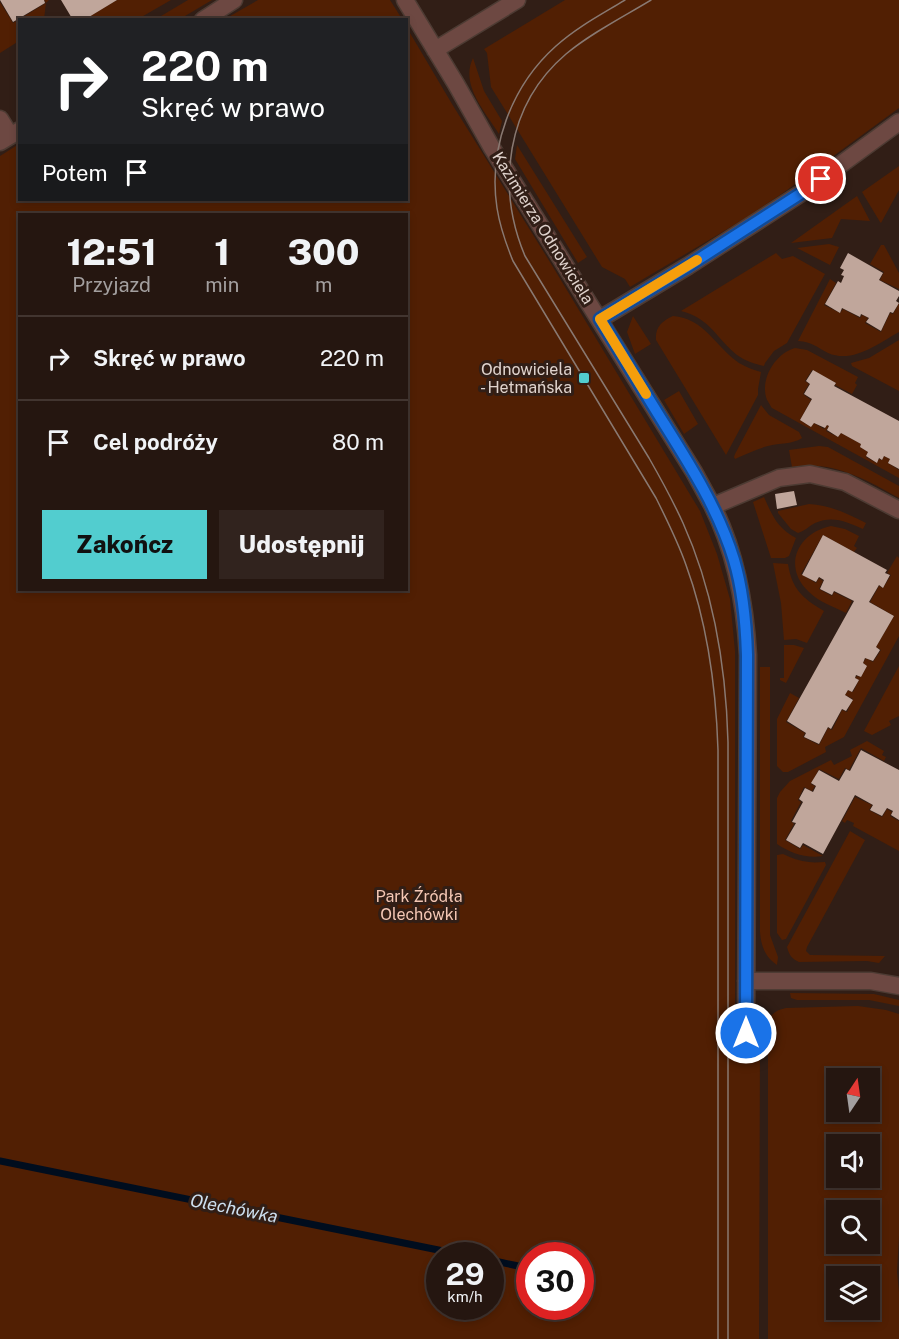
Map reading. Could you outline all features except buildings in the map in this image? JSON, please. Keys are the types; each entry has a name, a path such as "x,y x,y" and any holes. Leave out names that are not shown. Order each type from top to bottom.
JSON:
{"street":[{"path":"206,18 234,0"},
{"name":"Kazimierza Odnowiciela","path":"405,0 492,148 694,472 713,506 734,559 746,621 747,655 746,1033"},
{"path":"435,50 517,0"},
{"path":"0,118 10,135"},
{"path":"600,319 803,192 899,122"},
{"path":"713,506 779,478 810,474 845,482 899,510"},
{"path":"746,981 871,981 899,986"}],"green space":[{"path":"117,0 171,0 140,18 87,18"},
{"path":"188,0 212,0 182,18 158,18"},
{"path":"258,0 390,0 401,18 227,18"},
{"path":"565,0 899,0 899,108 746,218 630,287 625,279 602,267 491,87 487,53 484,49"},
{"path":"0,2 13,23 18,20 18,42 0,53"},
{"path":"46,3 44,18 21,18"},
{"name":"Park Źródła Olechówki","path":"408,30 700,511 717,554 730,599 735,651 735,1034 760,1035 759,1339 0,1339 0,156 18,145 18,201 408,201"},
{"path":"473,58 484,91 502,121 499,134 481,107 472,88 470,68"},
{"path":"517,145 587,257 578,263 515,159"},
{"path":"899,166 899,190 881,223 862,192"},
{"path":"857,196 870,221 841,219 832,238 791,243"},
{"path":"829,244 839,247 830,265 797,248"},
{"path":"881,245 884,245 899,273 899,289 880,280 884,272 870,264"},
{"path":"776,253 782,259 793,256 825,274 787,343 774,351 764,366 740,357 699,318 681,311"},
{"path":"830,279 836,283 824,305 840,313 843,309 860,318 862,315 868,318 865,323 881,332 890,313 893,314 899,303 899,332 865,351 847,356 837,356 811,344 798,341"},
{"path":"633,316 651,344 635,354 627,332"},
{"path":"673,316 693,322 739,363 761,372 758,395 726,455 656,340 660,325"},
{"path":"899,340 899,391 852,366 851,363 869,358"},
{"path":"795,348 807,350 858,377 852,394 812,370 805,381 809,384 803,394 811,400 800,420 811,427 814,423 824,429 827,425 829,426 826,431 838,437 841,433 861,444 860,447 868,452 866,457 877,463 884,456 890,459 888,463 899,470 899,478 772,408 765,392 767,376 781,355"},
{"path":"679,391 698,424 684,434 664,400"},
{"path":"761,405 769,415 799,432 802,438 764,447 735,459 735,454"},
{"path":"828,447 899,486 899,498 848,473 821,466 792,467 789,450"},
{"path":"764,497 780,525 796,538 789,556 785,558 771,558 753,502"},
{"path":"809,504 832,508 866,523 863,529 846,522 828,520 815,523 798,533 791,529 778,513 778,511"},
{"path":"831,526 845,529 859,536 854,546 857,548 854,552 823,535 801,574 816,583 819,578 823,581 819,589 832,596 834,592 852,601 846,613 813,596 796,572 797,552 802,543 819,530"},
{"path":"897,556 899,558 899,636 844,737 825,747 826,752 788,772 783,772 777,766 777,719 790,693 799,698 786,722 805,733 803,737 819,745 828,728 832,730 842,710 847,712 853,699 845,695 848,690 853,692 859,680 855,678 861,677 867,666 863,663 866,658 873,662 881,650 876,647 894,616 870,602 879,586 883,588 891,575 887,573"},
{"path":"773,563 788,564 792,580 799,592 824,611 807,643 796,639 784,640 781,603"},
{"path":"784,645 804,648 786,683 780,680 784,678"},
{"path":"899,666 899,716 889,721 891,725 872,735 864,731"},
{"path":"760,667 770,667 770,935 778,957 777,965 764,951 760,932"},
{"path":"867,741 884,751 882,755 886,757 884,761 861,748 849,770 845,768 839,779 819,769 811,784 815,786 812,791 804,787 798,800 801,802 791,821 794,824 785,840 800,849 803,845 823,856 811,857 799,854 777,844 777,798 780,792 790,781 831,760 834,765 852,756 850,750"},
{"path":"855,797 872,805 869,810 882,817 887,809 892,812 890,816 899,821 899,851 853,826 854,823 847,820 845,823 842,821"},
{"path":"850,831 865,840 806,951 810,955 885,956 879,963 867,961 799,962 794,960 787,947"},
{"path":"783,854 806,862 825,862 826,865 786,939 782,940 777,933 777,855"},
{"path":"790,993 874,994 899,1000 899,1006 869,1000 797,1000 791,998"},
{"path":"858,1006 899,1014 897,1272 899,1339 768,1339 768,1022 775,1012"}],"waterway":[{"name":"Olechówka","path":"0,1161 426,1247"},
{"name":"Olechówka","path":"504,1263 516,1266"}],"tram line":[{"path":"625,0 564,39 540,62 527,80 506,120 496,163 495,186 500,222 513,261 656,498 686,565 705,633 713,680 718,750 718,1339"},
{"path":"651,0 586,39 566,54 546,74 530,97 519,122 512,148 509,175 516,230 525,256 667,490 694,549 716,630 724,685 728,742 728,1339"}],"slow traffic":[{"path":"646,394 600,319 697,260"}],"place":[{"name":"Odnowiciela - Hetmańska","path":"584,378"}],"route":[{"path":"746,1033 747,655 746,621 737,572 713,506 600,319 688,266 821,179"}]}
